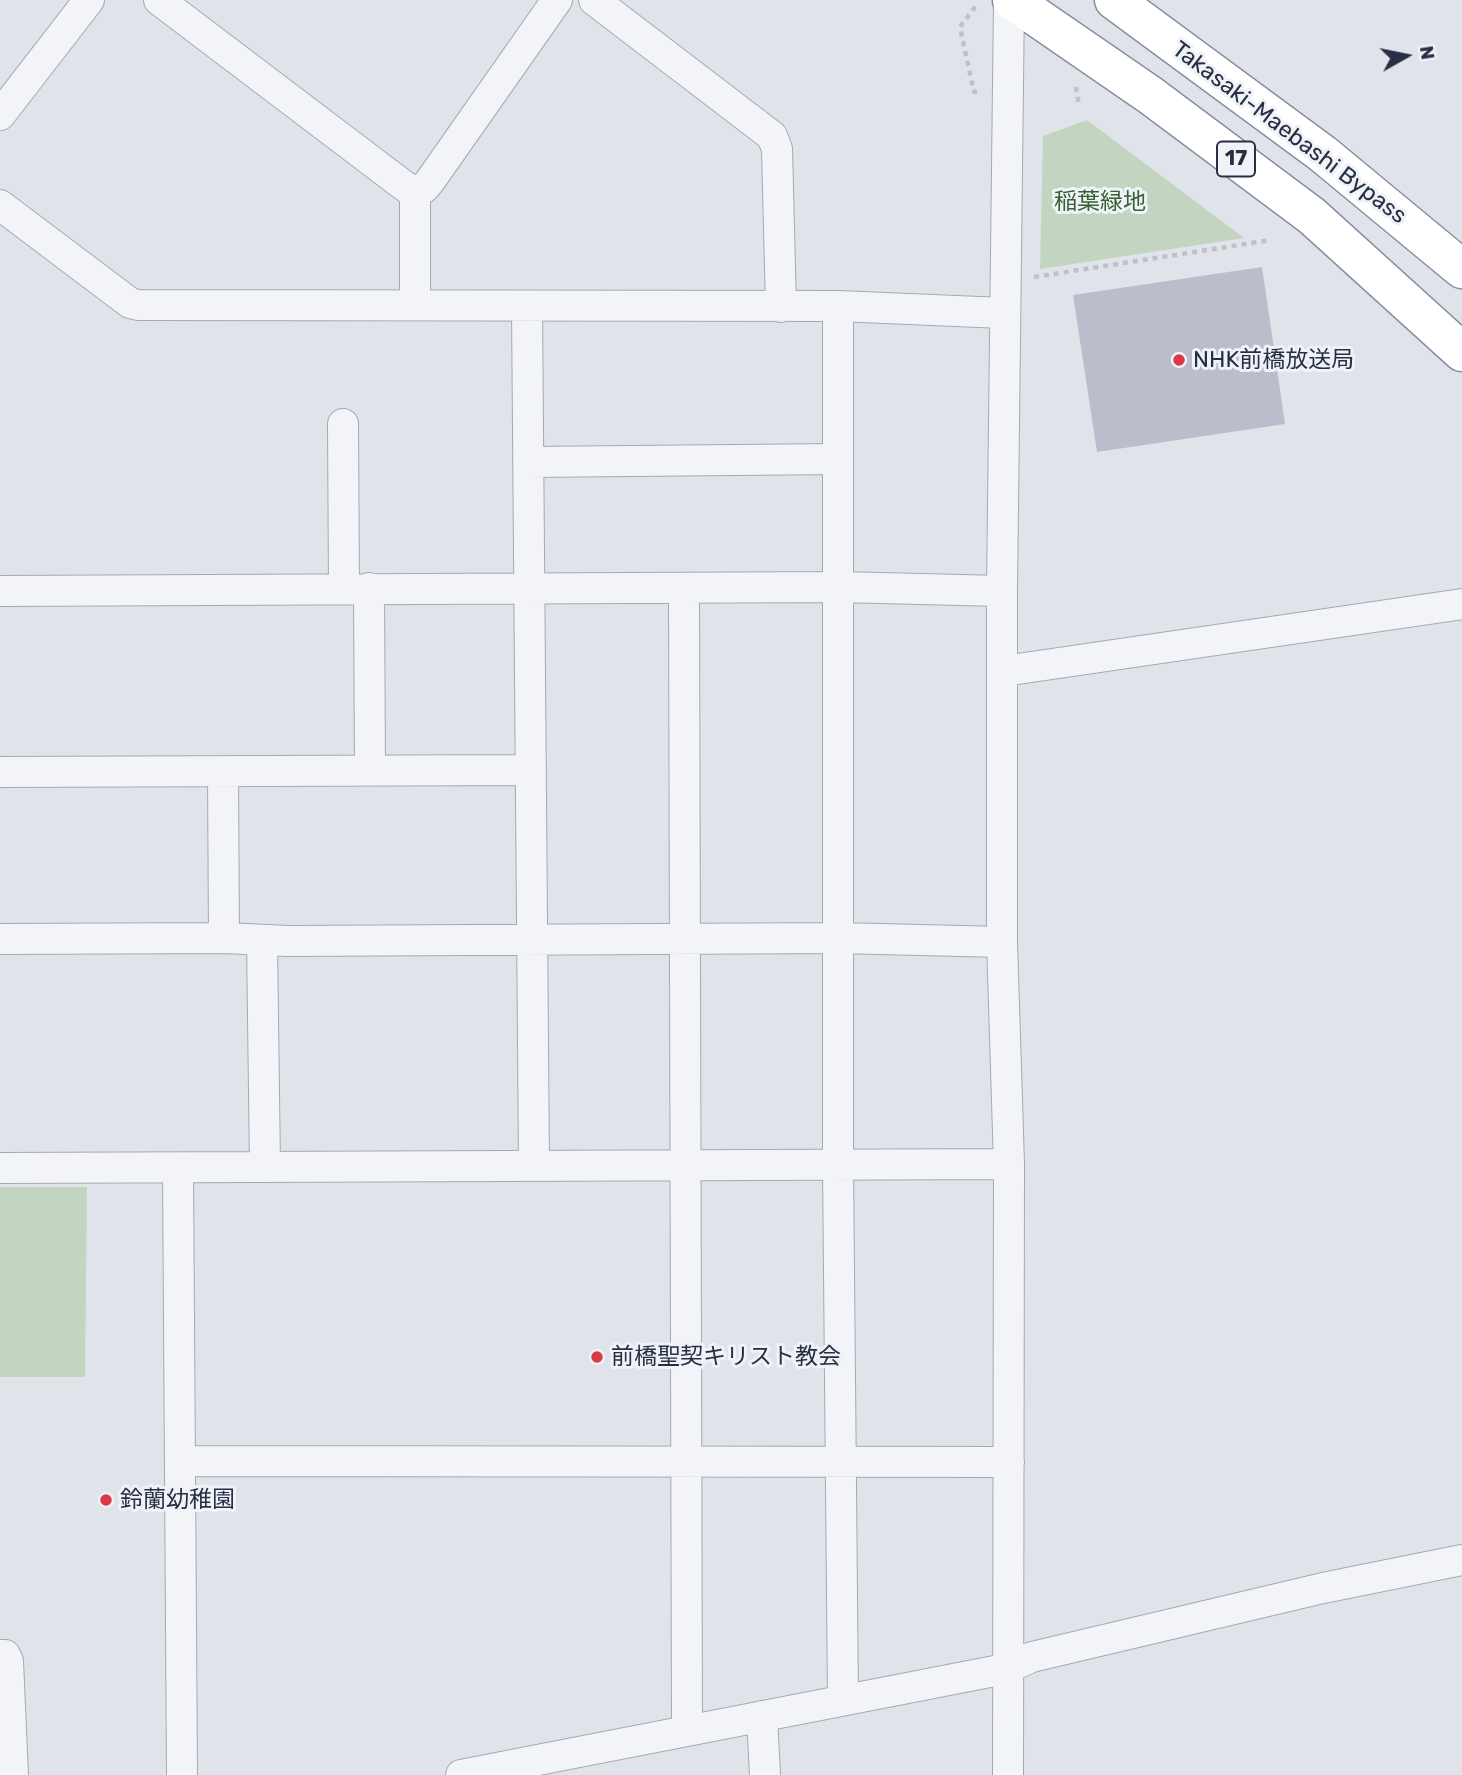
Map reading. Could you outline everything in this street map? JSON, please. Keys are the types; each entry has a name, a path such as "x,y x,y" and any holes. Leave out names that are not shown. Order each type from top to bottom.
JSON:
{"highway":[{"name":"17","path":"1010,0 1150,95 1312,216 1462,352"},
{"name":"Takasaki-Maebashi Bypass","path":"1114,0 1323,155 1462,269"}],"street":[{"path":"0,115 89,0"},
{"path":"159,0 405,189 415,191 430,181 557,0"},
{"path":"594,0 772,136 777,149 781,307"},
{"path":"1008,1775 1006,1670 1009,1164 1002,942 1002,591 1003,313 1010,0"},
{"path":"415,191 415,303"},
{"path":"0,205 130,303 138,305 415,303 527,306 838,306 1003,313"},
{"path":"527,306 534,1166"},
{"path":"838,306 839,1462 843,1700"},
{"path":"343,424 370,770"},
{"path":"528,462 838,459"},
{"path":"0,591 839,587 1002,591"},
{"path":"684,589 687,1730"},
{"path":"1004,671 1462,604"},
{"path":"0,772 531,770"},
{"path":"223,772 224,938"},
{"path":"0,939 224,938 262,941 839,938 1002,942"},
{"path":"262,941 265,1167"},
{"path":"0,1168 1009,1164"},
{"path":"178,1168 182,1775"},
{"path":"180,1461 1009,1462"},
{"path":"461,1775 1006,1670 1032,1657 1323,1588 1462,1560"},
{"path":"0,1655 5,1655 8,1661 13,1775"},
{"path":"762,1716 765,1775"}],"path":[{"path":"972,82 960,27 981,0"},
{"path":"1034,277 1271,240"}],"green space":[{"name":"稲葉緑地","path":"1087,120 1244,238 1040,269 1043,136"},
{"path":"0,1187 87,1187 85,1377 0,1377"}],"building":[{"name":"NHK前橋放送局","path":"1262,267 1285,424 1097,452 1073,295"}],"place":[{"name":"NHK前橋放送局","path":"1179,360"},
{"name":"前橋聖契キリスト教会","path":"597,1357"},
{"name":"鈴蘭幼稚園","path":"106,1500"}]}
